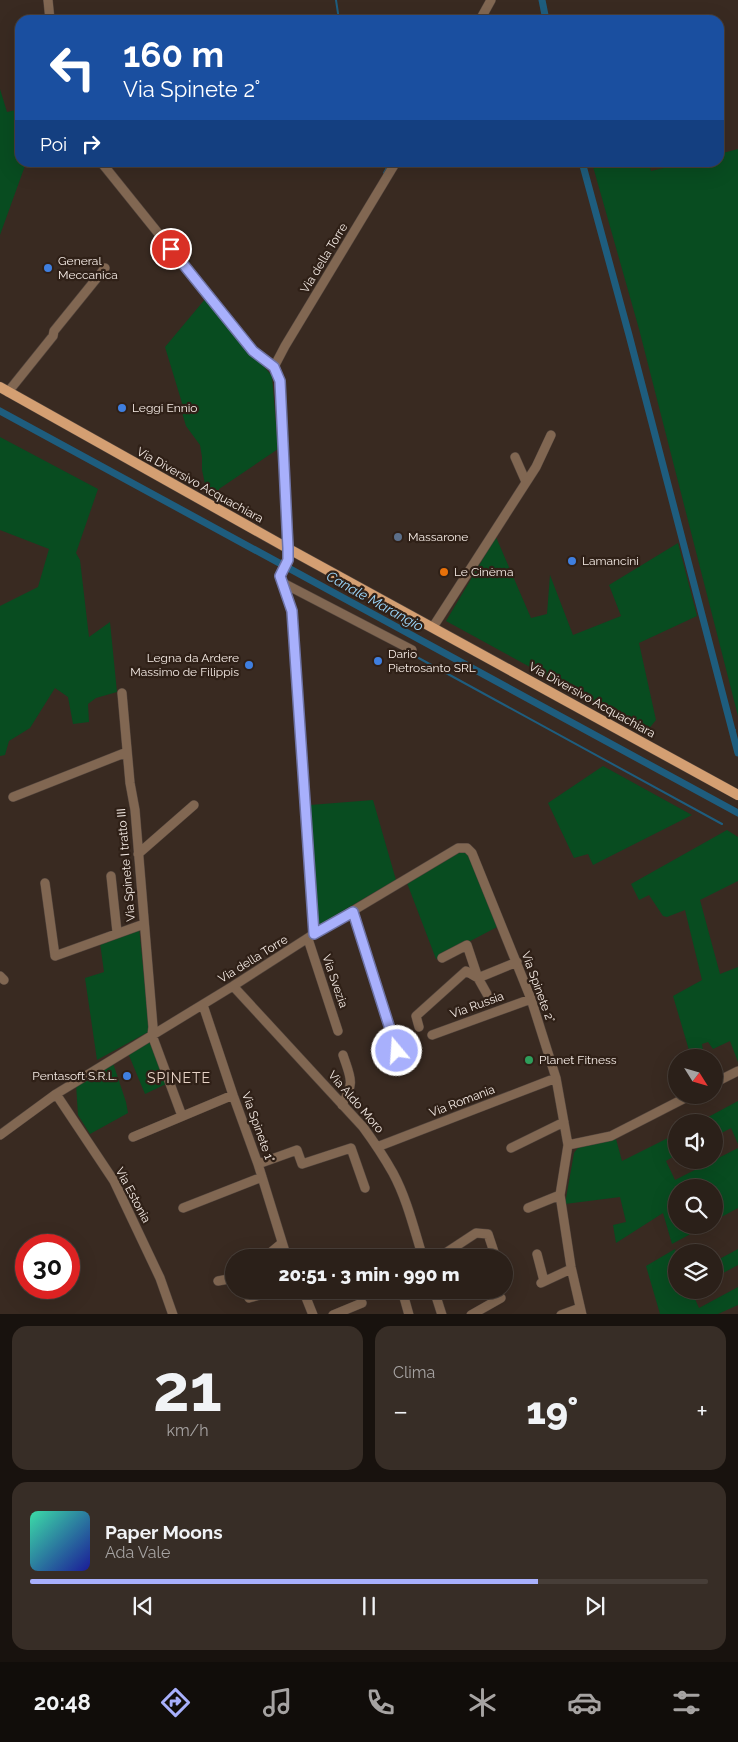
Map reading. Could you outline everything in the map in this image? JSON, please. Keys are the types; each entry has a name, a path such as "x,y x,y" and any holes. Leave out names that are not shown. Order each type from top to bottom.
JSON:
{"main road":[{"name":"Via Diversivo Acquachiara","path":"4,390 738,794"}],"street":[{"path":"48,0 50,15"},
{"path":"483,15 491,0"},
{"path":"105,167 253,351 274,367 280,381 288,548 288,560 282,579 292,611 311,936"},
{"name":"Via della Torre","path":"274,367 393,167"},
{"name":"Via Diversivo Acquachiara","path":"4,390 54,336 54,331 105,268"},
{"path":"433,627 536,467 551,435"},
{"path":"515,456 526,482"},
{"path":"282,579 412,650"},
{"name":"Via Spinete I tratto III","path":"122,693 127,752 135,810 153,1027 152,1035 182,1116"},
{"path":"13,797 127,752"},
{"path":"138,854 194,805"},
{"name":"Via Spinete 2°","path":"311,936 458,848 467,848 472,852 531,999 556,1078 568,1145 560,1195 571,1270 581,1311"},
{"path":"111,876 117,932"},
{"path":"45,884 54,956 117,932 144,924"},
{"path":"353,912 403,1069"},
{"name":"Via della Torre","path":"0,1135 56,1094 203,1005 311,936"},
{"name":"Via Svezia","path":"311,936 338,1031"},
{"path":"442,958 467,945 478,978 487,994"},
{"path":"478,978 517,962"},
{"path":"419,1027 416,1016 466,971 478,978"},
{"name":"Via Aldo Moro","path":"233,986 363,1127 378,1147 394,1174 408,1208 420,1249"},
{"name":"Via Russia","path":"432,1035 531,999"},
{"name":"Via Spinete 1°","path":"203,1005 258,1164 284,1249"},
{"path":"342,1105 351,1089 350,1075 343,1055"},
{"path":"723,1078 738,1071"},
{"name":"Via Romania","path":"378,1147 556,1078"},
{"name":"Via Estonia","path":"56,1094 114,1181 160,1278 173,1314"},
{"path":"133,1137 233,1095"},
{"path":"568,1145 612,1136 674,1104"},
{"path":"511,1148 564,1122"},
{"path":"258,1164 297,1150 302,1164 351,1148 365,1188"},
{"path":"182,1208 262,1177"},
{"path":"528,1208 560,1195"},
{"path":"452,1249 476,1233 488,1234 493,1249"},
{"path":"276,1249 282,1244"},
{"path":"537,1254 543,1282 571,1270"},
{"path":"218,1281 225,1280"},
{"path":"307,1299 313,1314"},
{"path":"404,1299 408,1314"},
{"path":"437,1299 442,1314"},
{"path":"471,1314 499,1299"},
{"path":"333,1314 362,1303"},
{"path":"561,1314 581,1311"}],"green space":[{"path":"0,89 7,112 15,110 15,167 25,167 0,235"},
{"path":"738,149 738,716 639,329 593,167 650,167 651,171 668,167 724,167 724,153"},
{"path":"206,298 272,376 278,449 219,489 219,494 204,488 200,445 186,426 180,406 182,403 165,347"},
{"path":"0,437 98,489 76,553 80,560 89,637 110,622 117,692 96,698 88,704 89,722 73,724 68,697 55,688 30,728 9,741 5,755 0,756 0,606 38,587 49,549 0,530"},
{"path":"496,537 531,618 547,614 550,575 573,635 621,616 609,585 678,543 697,616 639,643 656,720 647,731 446,621"},
{"path":"603,766 692,815 593,865 588,854 574,858 548,803"},
{"path":"373,800 396,880 320,924 317,921 310,805"},
{"path":"727,830 738,837 738,881 700,900 720,974 738,967 738,1062 730,1041 713,1049 708,1042 702,1044 703,1049 689,1049 673,996 702,980 685,910 667,917 663,916 649,895 639,900 631,884"},
{"path":"459,850 469,854 499,926 436,959 407,883"},
{"path":"139,928 150,1031 97,1060 85,978 104,972 100,943"},
{"path":"150,1040 166,1084 145,1094 128,1053"},
{"path":"113,1063 128,1113 90,1134 78,1115 76,1084"},
{"path":"738,1101 738,1144 731,1128 723,1132 723,1114 714,1114"},
{"path":"668,1138 668,1160 666,1161 668,1169 675,1179 668,1179 668,1230 663,1213 616,1243 613,1225 626,1222 620,1197 565,1204 574,1153 580,1145 616,1139 622,1161"},
{"path":"738,1148 738,1208 723,1216 723,1179 677,1179 697,1169 723,1169 723,1156"},
{"path":"669,1234 690,1234 672,1244"},
{"path":"738,1249 738,1265 723,1273 723,1257"},
{"path":"668,1253 668,1299 695,1299 699,1308 716,1299 723,1299 723,1295 738,1287 738,1305 718,1314 660,1314 646,1266"}],"waterway":[{"path":"336,0 338,15"},
{"path":"542,0 545,15"},
{"path":"384,173 387,167"},
{"path":"583,167 738,753"},
{"name":"Canale Marangio","path":"0,411 738,813"},
{"path":"415,656 722,824"}],"place":[{"name":"General Meccanica","path":"48,268"},
{"name":"Leggi Ennio","path":"122,408"},
{"name":"Massarone","path":"398,537"},
{"name":"Lamancini","path":"572,561"},
{"name":"Le Cinèma","path":"444,572"},
{"name":"Dario Pietrosanto SRL","path":"378,661"},
{"name":"Legna da Ardere Massimo de Filippis","path":"249,665"},
{"name":"Planet Fitness","path":"529,1060"},
{"name":"Pentasoft S.R.L.","path":"127,1076"}],"district":[{"name":"SPINETE","path":"179,1078"}],"route":[{"path":"171,249 253,351 274,367 280,381 288,560 280,576 292,611 314,934 353,912 397,1051"}]}
